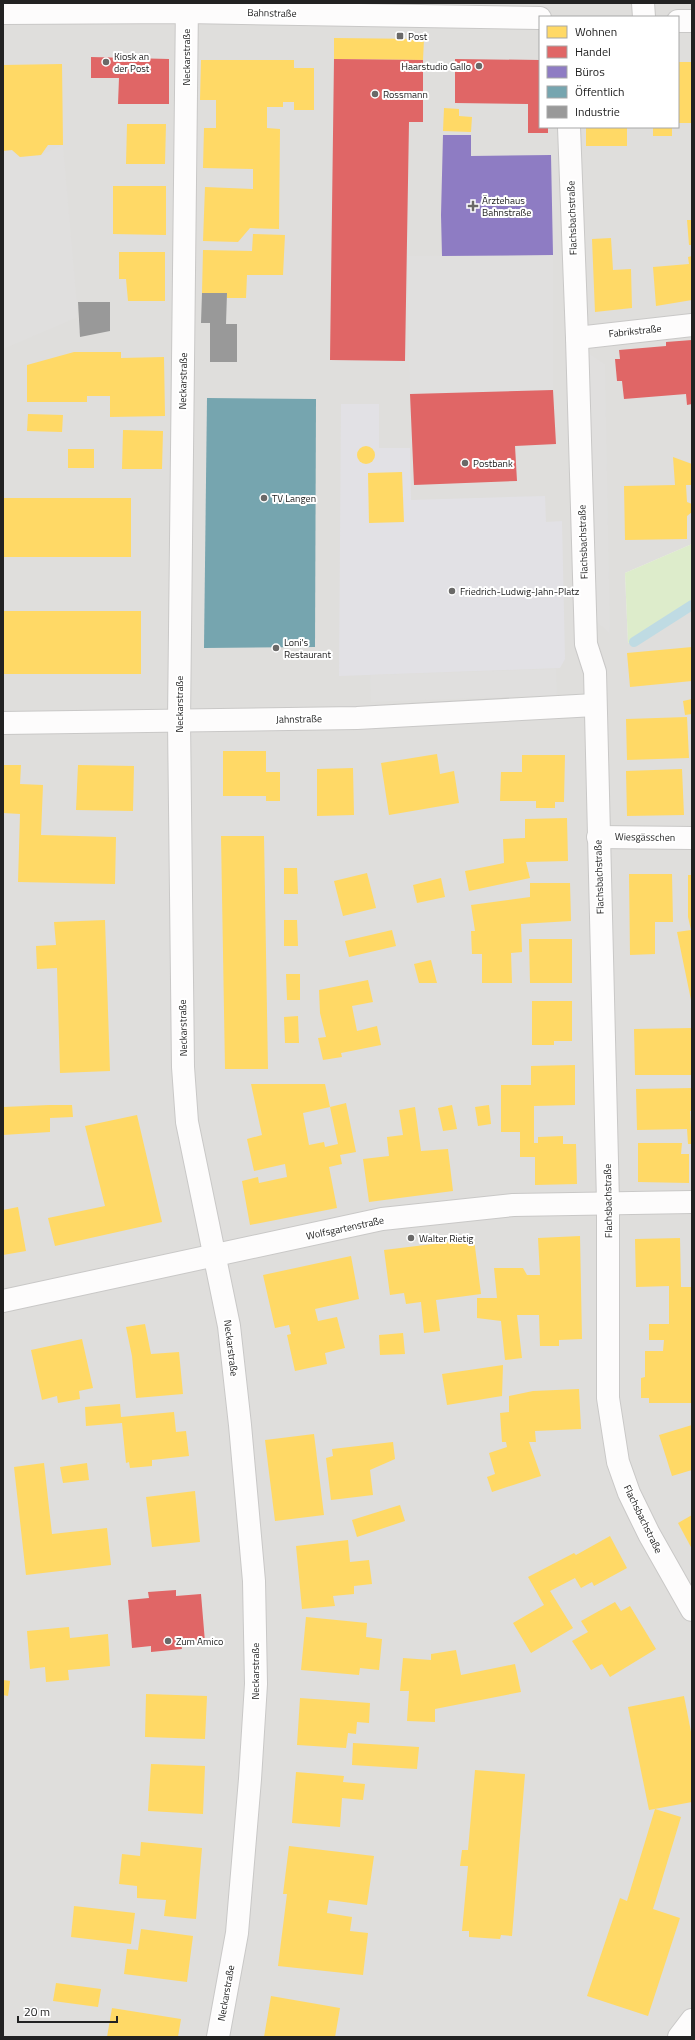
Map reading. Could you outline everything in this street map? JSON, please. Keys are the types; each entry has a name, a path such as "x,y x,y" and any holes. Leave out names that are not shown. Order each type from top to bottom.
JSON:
{"street":[{"path":"643,3 644,16"},
{"name":"Bahnstraße","path":"3,13 186,7 539,18"},
{"name":"Neckarstraße","path":"186,7 179,721 184,1092 193,1158 229,1326 254,1581 256,1684 250,1780 237,1933 218,2037"},
{"path":"679,21 692,21"},
{"name":"Flachsbachstraße","path":"568,128 577,338 586,644 595,672 608,1202 608,1398 618,1462 629,1492 649,1534 692,1610"},
{"name":"Fabrikstraße","path":"577,338 692,325"},
{"name":"Jahnstraße","path":"3,722 357,718 595,706"},
{"name":"Wiesgässchen","path":"598,837 692,838"},
{"name":"Wolfsgartenstraße","path":"3,1301 382,1219 513,1205 608,1202 692,1202"},
{"path":"679,2037 692,2020"}],"shaded area":[{"path":"3,3 692,3 692,544 625,573 628,643 692,602 692,2037 3,2037"},
{"path":"63,145 78,317 3,349 3,151 12,150 20,157 41,155"},
{"path":"553,255 553,390 410,394 407,256"},
{"path":"584,350 605,364 610,634 592,618"},
{"name":"Friedrich-Ludwig-Jahn-Platz","path":"341,404 379,404 379,448 410,448 411,500 545,496 546,522 562,521 565,659 560,668 339,676"},
{"path":"556,669 557,695 371,702 370,675"}],"green space":[{"path":"692,544 692,602 628,643 625,573"}],"building: Wohnen":[{"path":"334,38 424,39 423,60 334,59"},
{"path":"201,60 294,60 294,68 314,68 314,110 294,110 294,102 283,102 283,107 267,107 267,128 280,129 279,229 250,228 238,242 203,241 205,187 253,189 253,169 203,168 204,128 216,128 216,100 200,100"},
{"path":"679,62 692,62 692,123 679,123"},
{"path":"62,64 63,145 48,145 41,155 20,157 12,150 3,151 3,65"},
{"path":"444,108 459,109 459,116 472,117 471,132 443,131"},
{"path":"127,124 166,124 165,164 126,164"},
{"path":"586,128 627,128 627,146 586,146"},
{"path":"653,128 672,128 672,136 653,136"},
{"path":"113,186 166,186 166,235 113,234"},
{"path":"687,220 692,220 692,245 689,245"},
{"path":"253,234 285,235 283,275 247,275 246,298 227,298 227,293 202,293 203,250 252,251"},
{"path":"611,238 613,270 631,269 632,308 595,312 592,239"},
{"path":"119,252 165,252 165,301 128,301 126,279 119,279"},
{"path":"692,256 692,300 656,306 653,267 689,264 688,257"},
{"path":"74,352 121,352 121,358 164,357 165,416 110,417 110,396 87,396 87,402 27,402 27,365"},
{"path":"28,414 63,415 62,432 27,431"},
{"path":"123,430 163,431 162,469 122,469"},
{"path":"366,446 372,449 375,455 372,461 366,464 360,461 357,455 360,449"},
{"path":"68,449 94,449 94,468 68,468"},
{"path":"673,457 692,464 692,485 686,485 687,502 692,504 692,512 687,516 687,539 625,540 624,486 675,485"},
{"path":"402,472 404,522 369,523 368,473"},
{"path":"3,498 131,498 131,557 3,557"},
{"path":"3,611 141,611 141,674 3,674"},
{"path":"692,647 692,681 630,687 627,653"},
{"path":"692,699 692,714 685,715 683,701"},
{"path":"687,717 689,758 627,760 626,719"},
{"path":"223,751 266,751 266,772 280,772 280,801 266,801 266,796 223,796"},
{"path":"437,754 440,774 454,771 459,803 389,815 381,763"},
{"path":"522,755 565,755 564,802 555,802 555,808 536,808 536,801 500,801 501,772 522,772"},
{"path":"3,765 21,765 20,784 43,785 41,835 116,837 115,884 18,882 20,814 3,813"},
{"path":"78,765 134,766 133,811 76,810"},
{"path":"353,768 354,815 317,816 317,769"},
{"path":"682,769 684,815 627,816 626,771"},
{"path":"567,818 568,861 526,862 530,878 469,891 465,871 504,863 503,839 525,838 525,819"},
{"path":"221,836 264,836 268,1069 225,1069"},
{"path":"284,868 297,868 298,894 284,894"},
{"path":"367,873 376,908 343,916 334,881"},
{"path":"629,874 672,874 673,922 655,922 655,954 630,955"},
{"path":"688,875 692,875 691,1000 677,932 691,930 688,917"},
{"path":"441,878 445,897 417,903 413,885"},
{"path":"530,883 570,883 571,921 521,924 522,952 511,953 512,983 482,983 482,954 472,954 471,931 475,931 471,905 530,897"},
{"path":"105,920 110,1071 60,1073 57,968 37,969 36,946 56,945 54,922"},
{"path":"284,920 297,920 298,946 284,946"},
{"path":"392,930 396,946 349,957 345,941"},
{"path":"529,939 572,939 572,983 530,983"},
{"path":"431,960 437,983 419,983 414,964"},
{"path":"286,974 300,974 300,1000 287,1000"},
{"path":"368,980 373,1002 352,1006 357,1031 377,1026 381,1045 341,1053 342,1057 323,1060 318,1038 326,1037 320,1013 319,990"},
{"path":"532,1001 572,1001 572,1041 554,1041 554,1045 532,1045"},
{"path":"298,1016 299,1043 285,1043 284,1017"},
{"path":"692,1028 692,1075 635,1075 634,1029"},
{"path":"575,1065 575,1105 534,1106 534,1143 538,1143 538,1137 563,1136 563,1144 576,1144 577,1184 535,1185 535,1157 520,1157 520,1132 501,1132 501,1085 531,1085 531,1066"},
{"path":"251,1084 325,1084 330,1107 346,1103 356,1152 340,1155 342,1164 329,1167 337,1208 250,1225 242,1181 258,1177 259,1183 287,1177 285,1164 254,1171 247,1139 262,1135","holes":["330,1107 338,1144 325,1147 324,1142 309,1145 303,1113"]},
{"path":"692,1088 692,1111 690,1111 692,1144 688,1144 687,1129 637,1130 636,1089"},
{"path":"72,1105 73,1117 50,1118 50,1132 3,1135 3,1107"},
{"path":"452,1105 457,1129 443,1131 438,1108"},
{"path":"489,1105 491,1124 478,1126 475,1107"},
{"path":"415,1107 421,1151 448,1149 453,1191 369,1202 363,1159 389,1156 387,1137 403,1135 399,1110"},
{"path":"137,1115 162,1222 55,1246 48,1218 105,1206 85,1126"},
{"path":"638,1143 682,1143 681,1154 689,1154 689,1183 638,1182"},
{"path":"18,1207 26,1251 3,1255 3,1210"},
{"path":"580,1236 582,1339 559,1340 559,1346 540,1346 539,1315 517,1315 522,1358 505,1360 501,1321 477,1318 477,1298 497,1298 494,1268 523,1268 527,1275 540,1275 538,1238"},
{"path":"680,1238 681,1287 692,1287 691,1403 649,1403 649,1398 641,1398 641,1378 645,1377 645,1351 663,1351 664,1340 649,1340 649,1324 669,1324 669,1286 636,1287 635,1239"},
{"path":"474,1239 481,1294 436,1300 440,1331 424,1333 421,1302 406,1304 404,1293 390,1295 384,1250"},
{"path":"351,1256 359,1299 315,1309 318,1321 337,1317 345,1348 325,1353 327,1364 295,1371 287,1335 291,1334 289,1325 275,1328 263,1275"},
{"path":"145,1324 151,1354 179,1352 183,1394 136,1398 132,1356 126,1327"},
{"path":"403,1333 405,1354 380,1355 379,1335"},
{"path":"82,1339 93,1388 79,1391 80,1399 58,1403 57,1396 42,1400 31,1350"},
{"path":"503,1365 502,1396 447,1405 442,1374"},
{"path":"579,1389 581,1429 535,1431 536,1442 529,1442 541,1476 492,1492 487,1477 495,1474 489,1453 507,1447 506,1442 502,1442 500,1413 509,1412 509,1396 533,1391"},
{"path":"120,1404 121,1417 174,1412 176,1432 186,1431 189,1456 152,1460 152,1466 130,1468 129,1462 126,1463 122,1423 86,1426 85,1407"},
{"path":"692,1425 692,1470 672,1476 659,1435"},
{"path":"314,1434 324,1515 275,1521 265,1440"},
{"path":"393,1442 395,1459 370,1470 373,1495 331,1500 326,1458 333,1456 332,1449"},
{"path":"44,1463 52,1534 107,1528 111,1565 26,1575 14,1467"},
{"path":"87,1463 89,1480 63,1483 60,1467"},
{"path":"195,1491 200,1542 152,1547 146,1497"},
{"path":"400,1505 405,1521 357,1537 352,1520"},
{"path":"692,1515 692,1549 678,1523"},
{"path":"610,1536 627,1568 594,1586 592,1582 581,1588 575,1578 550,1591 573,1628 531,1653 513,1623 544,1605 528,1577 574,1553 576,1555"},
{"path":"348,1540 350,1562 369,1560 372,1584 354,1586 354,1594 333,1596 335,1606 302,1609 296,1546"},
{"path":"615,1602 621,1611 630,1606 656,1649 610,1677 602,1664 591,1670 572,1641 588,1632 581,1621"},
{"path":"306,1617 367,1623 366,1637 382,1639 379,1670 360,1668 359,1675 301,1670"},
{"path":"69,1627 70,1638 108,1634 110,1666 68,1670 69,1680 46,1682 45,1667 30,1669 27,1631"},
{"path":"456,1650 461,1675 515,1664 521,1692 435,1709 435,1722 407,1721 409,1691 400,1691 403,1658 431,1660 431,1654"},
{"path":"3,1680 10,1681 8,1696 3,1695"},
{"path":"146,1694 207,1696 205,1739 145,1737"},
{"path":"684,1696 692,1737 692,1802 649,1810 628,1707"},
{"path":"300,1698 370,1703 369,1723 357,1722 356,1734 348,1733 346,1748 297,1745"},
{"path":"353,1743 419,1747 417,1769 352,1765"},
{"path":"151,1764 205,1766 203,1814 148,1811"},
{"path":"475,1770 525,1774 512,1936 501,1935 500,1939 469,1937 469,1931 462,1931 468,1866 460,1866 462,1850 468,1850"},
{"path":"296,1772 344,1776 343,1782 365,1784 363,1800 342,1798 340,1827 292,1823"},
{"path":"655,1809 681,1817 653,1909 680,1918 648,2016 587,1996 620,1898 627,1901"},
{"path":"141,1842 202,1848 196,1919 164,1916 166,1900 137,1898 137,1886 119,1884 122,1854 140,1856"},
{"path":"289,1846 374,1856 367,1905 329,1900 327,1913 352,1917 350,1931 368,1933 363,1975 278,1966 287,1894 283,1894"},
{"path":"74,1906 135,1913 131,1944 71,1937"},
{"path":"141,1929 193,1936 187,1982 124,1974 127,1949 138,1950"},
{"path":"56,1983 101,1989 98,2007 53,2001"},
{"path":"271,1996 340,2008 335,2037 264,2037"},
{"path":"112,2008 181,2019 178,2037 107,2037"}],"building: Handel":[{"path":"91,57 169,59 169,104 118,104 119,78 91,78"},
{"path":"334,59 423,60 423,122 409,122 405,361 330,360"},
{"path":"455,59 539,60 539,128 548,128 548,133 528,133 528,104 455,103"},
{"path":"692,340 692,404 687,405 686,394 624,399 622,381 617,381 615,359 620,359 619,350 666,346 666,342"},
{"path":"553,390 556,444 515,446 517,481 414,485 410,394"},
{"path":"176,1590 176,1596 201,1594 205,1642 181,1644 182,1649 151,1652 151,1646 132,1648 128,1600 149,1598 148,1592"}],"building: Büros":[{"path":"443,135 471,135 471,156 551,155 553,255 442,256 441,215"}],"building: Öffentlich":[{"path":"207,398 316,399 315,647 204,648"}],"building: Industrie":[{"path":"202,293 227,293 226,324 237,324 237,362 210,362 210,323 201,323"},
{"path":"78,302 110,302 110,331 80,337"}],"waterway":[{"path":"634,642 692,605"}],"place":[{"name":"Post","path":"400,36"},
{"name":"Kiosk an der Post","path":"106,62"},
{"name":"Haarstudio Gallo","path":"479,66"},
{"name":"Rossmann","path":"375,94"},
{"name":"Ärztehaus Bahnstraße","path":"473,206"},
{"name":"Postbank","path":"465,463"},
{"name":"TV Langen","path":"264,498"},
{"name":"Friedrich-Ludwig-Jahn-Platz","path":"452,591"},
{"name":"Loni's Restaurant","path":"276,648"},
{"name":"Walter Rietig","path":"411,1238"},
{"name":"Zum Amico","path":"168,1641"}]}
